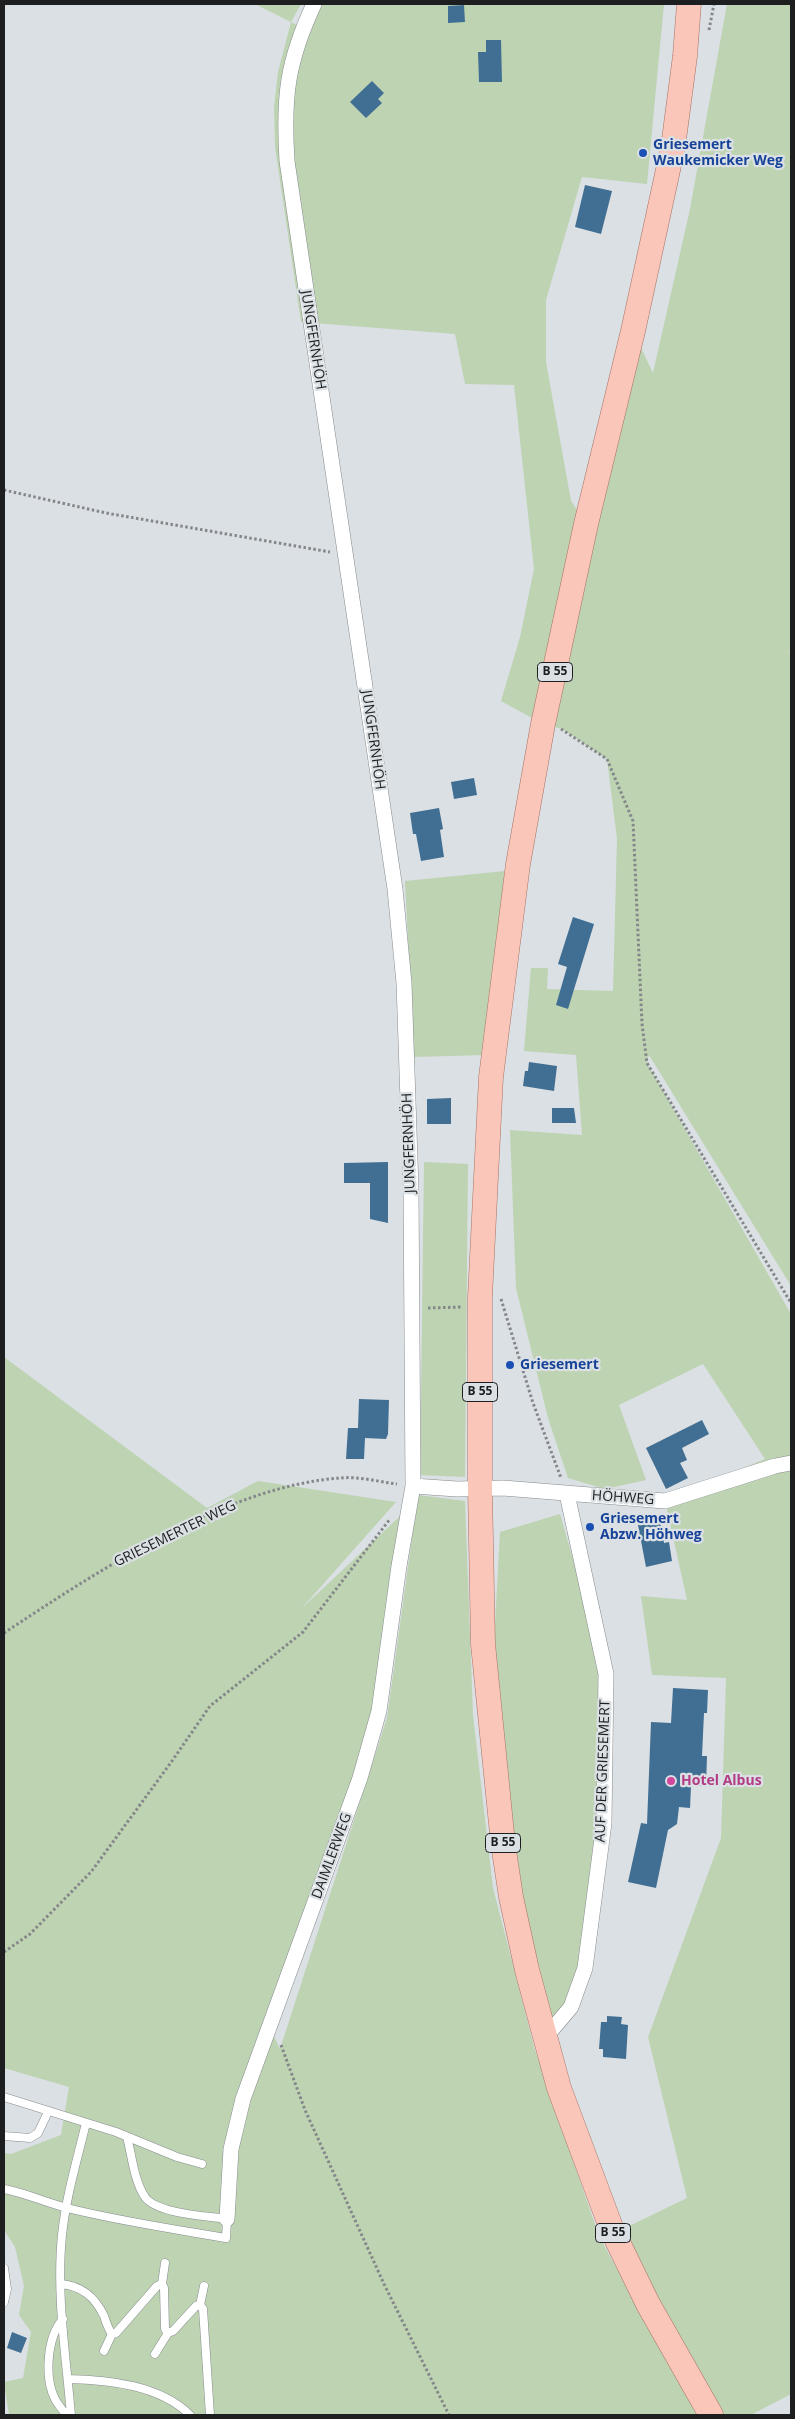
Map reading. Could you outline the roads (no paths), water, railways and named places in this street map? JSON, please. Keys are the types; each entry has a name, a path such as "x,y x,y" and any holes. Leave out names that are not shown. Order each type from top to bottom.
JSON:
{"main road":[{"name":"B 55","path":"689,4 685,56 673,147 633,331 586,524 557,728 518,864 491,1077 480,1297 480,1488 483,1644 503,1844 511,1897 544,2039 577,2141 612,2230 648,2304 711,2415"}],"street":[{"name":"JUNGFERNHÖH","path":"314,4 302,31 290,67 285,107 287,161 395,889 404,983 413,1299 413,1486"},
{"name":"HÖHWEG","path":"480,1488 665,1500 775,1466 791,1463"},
{"path":"413,1486 480,1488"},
{"name":"DAIMLERWEG","path":"227,2219 231,2149 244,2099 360,1778 380,1711 399,1566 413,1486"},
{"name":"AUF DER GRIESEMERT","path":"544,2039 570,2007 585,1968 604,1823 606,1674 567,1494"}],"lane":[{"path":"4,2098 116,2132 127,2138 202,2164"},
{"path":"4,2136 30,2138 38,2133 48,2112"},
{"path":"71,2415 62,2319 62,2238 66,2207 86,2123"},
{"path":"4,2189 66,2207 177,2231 226,2238 227,2219 184,2213 154,2205 147,2199 141,2190 127,2138"},
{"path":"166,2263 162,2284 164,2288 165,2329 168,2333"},
{"path":"4,2268 6,2289 4,2302"},
{"path":"61,2284 80,2287 88,2294 103,2314 112,2334"},
{"path":"104,2351 112,2334 116,2333 157,2286 162,2284"},
{"path":"204,2286 200,2305 203,2309 210,2415"},
{"path":"155,2354 168,2333 173,2331 196,2306 200,2305"},
{"path":"62,2319 53,2334 50,2344 49,2372 54,2399 66,2415"},
{"path":"68,2379 111,2382 149,2391 179,2405 190,2415"}],"place":[{"name":"Griesemert Waukemicker Weg","path":"643,153"},
{"name":"Griesemert","path":"510,1365"},
{"name":"Griesemert Abzw. Höhweg","path":"590,1527"},
{"name":"Hotel Albus","path":"671,1781"}]}
